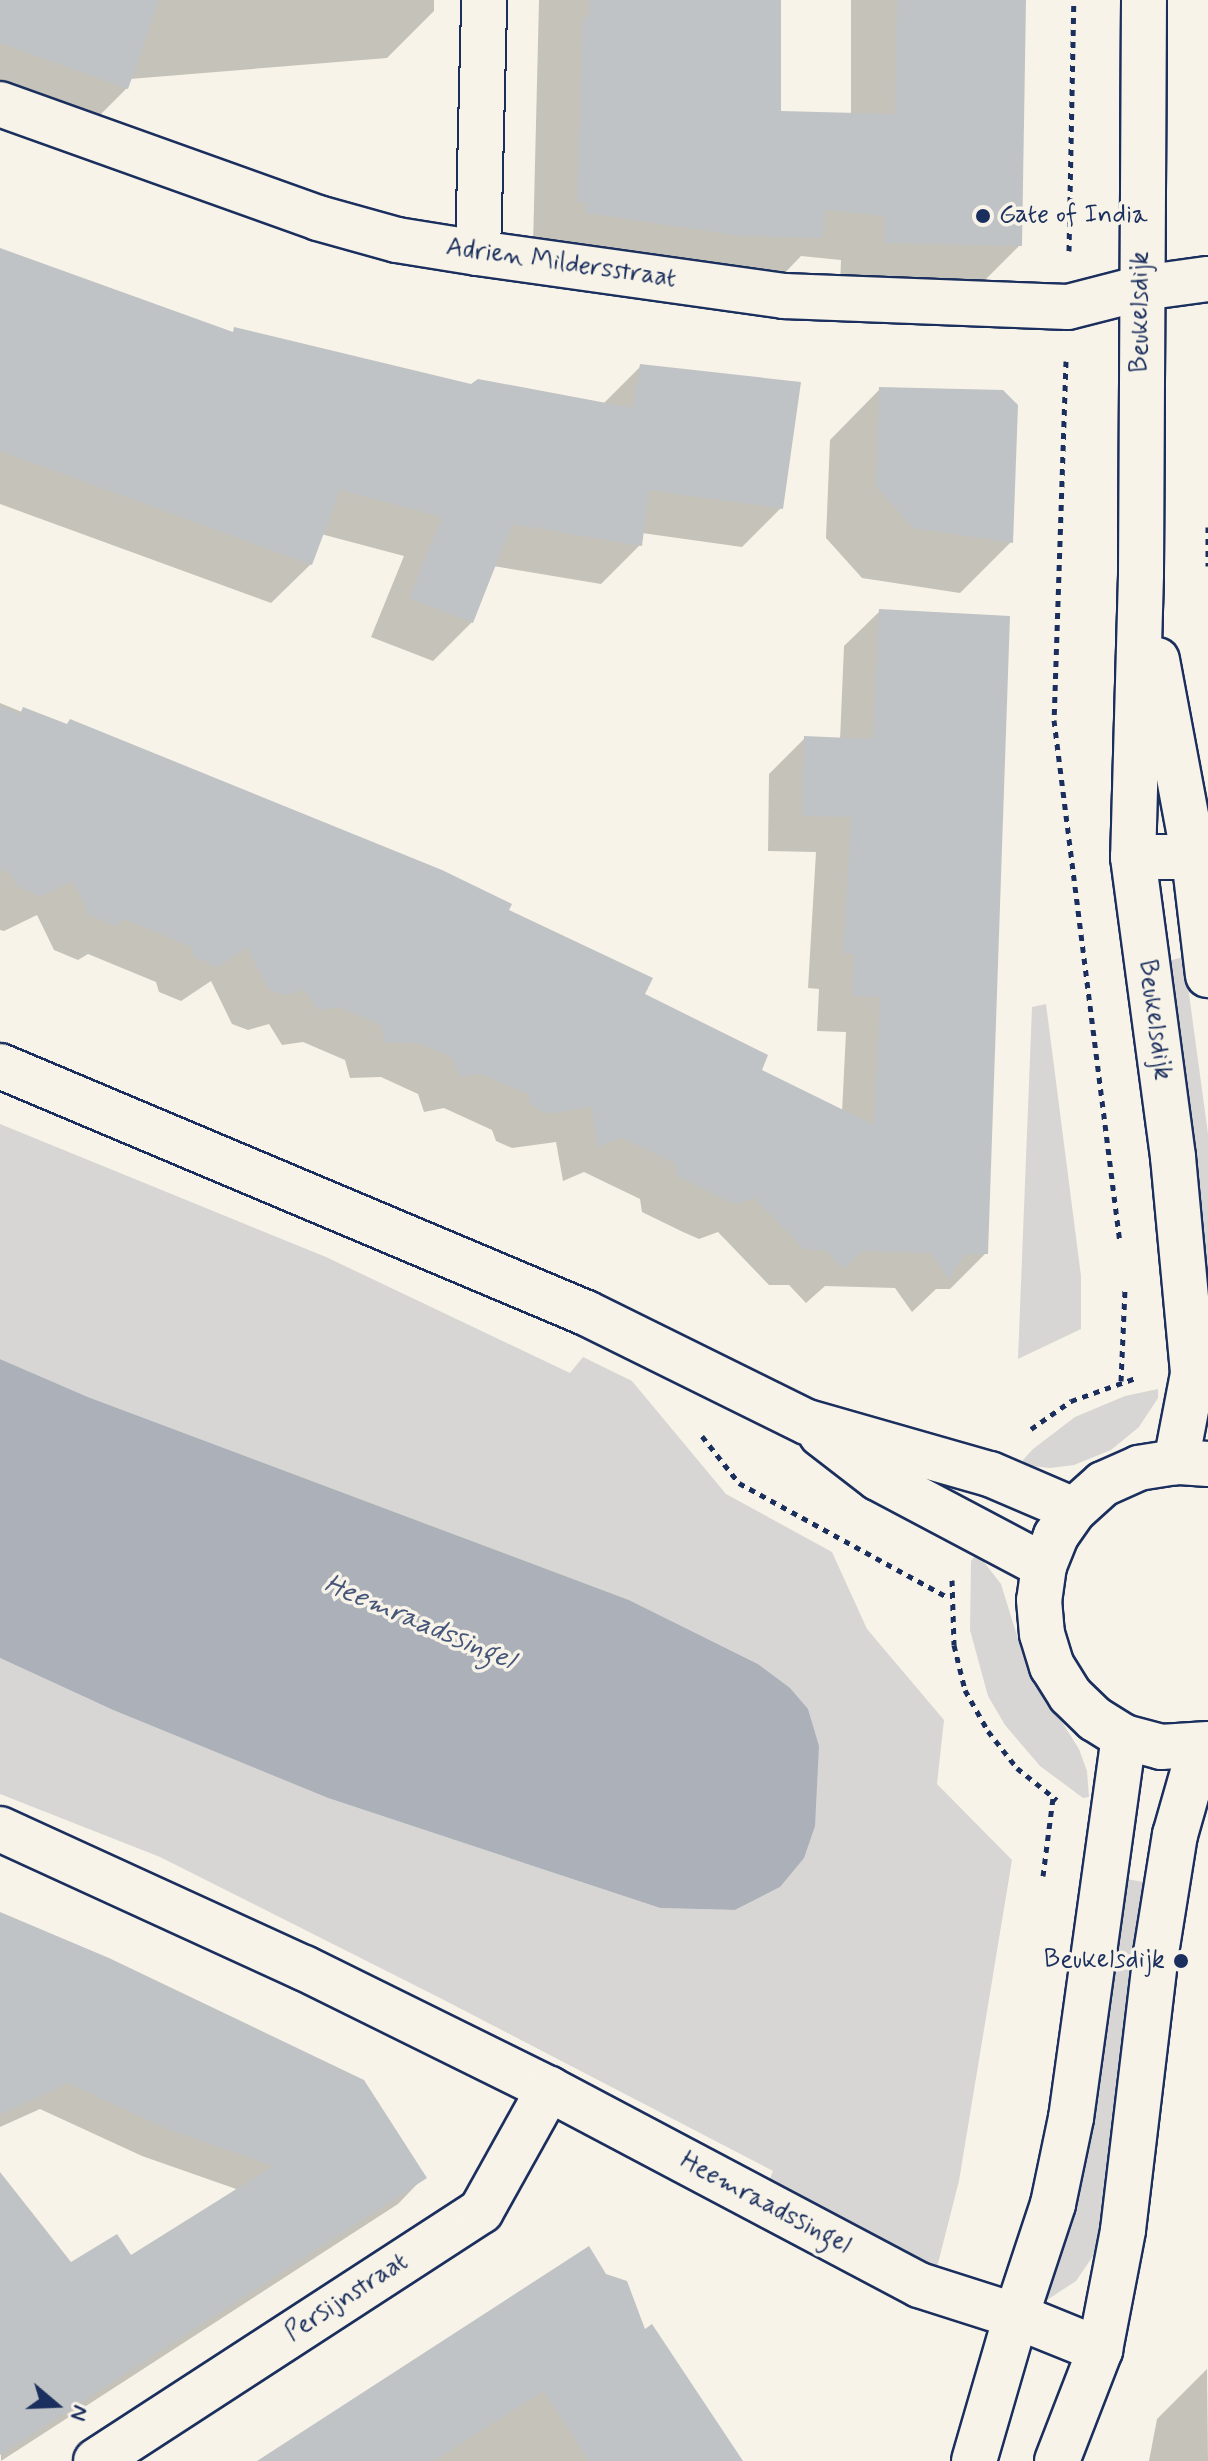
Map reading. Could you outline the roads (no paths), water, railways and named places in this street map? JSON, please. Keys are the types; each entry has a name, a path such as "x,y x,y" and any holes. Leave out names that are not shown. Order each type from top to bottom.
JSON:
{"street":[{"path":"478,253 484,0"},
{"name":"Beukelsdijk","path":"1144,0 1141,575 1133,857 1173,1157 1193,1374 1192,1463"},
{"name":"Adrien Mildersstraat","path":"0,104 318,218 397,240 478,253 784,296 1068,307 1142,288 1208,279"},
{"name":"Beukelsdijk","path":"1141,575 1201,857 1208,975"},
{"path":"1133,857 1201,857"},
{"path":"0,1066 586,1313 807,1422 990,1474 1074,1510"},
{"path":"807,1422 878,1478 964,1527 1044,1566"},
{"path":"1057,2461 1100,2350 1123,2230 1156,1953 1175,1835 1204,1746 1161,1747 1124,1737 1095,1719 1070,1695 1052,1666 1042,1634 1039,1600 1044,1566 1056,1536 1074,1510 1103,1484 1139,1468 1192,1463"},
{"path":"974,2461 1016,2316 1053,2204 1071,2118 1124,1737"},
{"name":"Heemraadssingel","path":"0,1829 304,1968 549,2089 919,2285 1016,2316"},
{"name":"Persijnstraat","path":"96,2461 481,2211 549,2089"},
{"path":"1016,2316 1100,2350"}],"water":[{"path":"0,1359 88,1397 629,1600 758,1664 790,1688 808,1709 819,1746 815,1826 804,1858 780,1887 735,1910 660,1908 328,1798 113,1710 0,1658"}],"place":[{"name":"Gate of India","path":"983,216"},
{"name":"Beukelsdijk","path":"1181,1961"}]}
